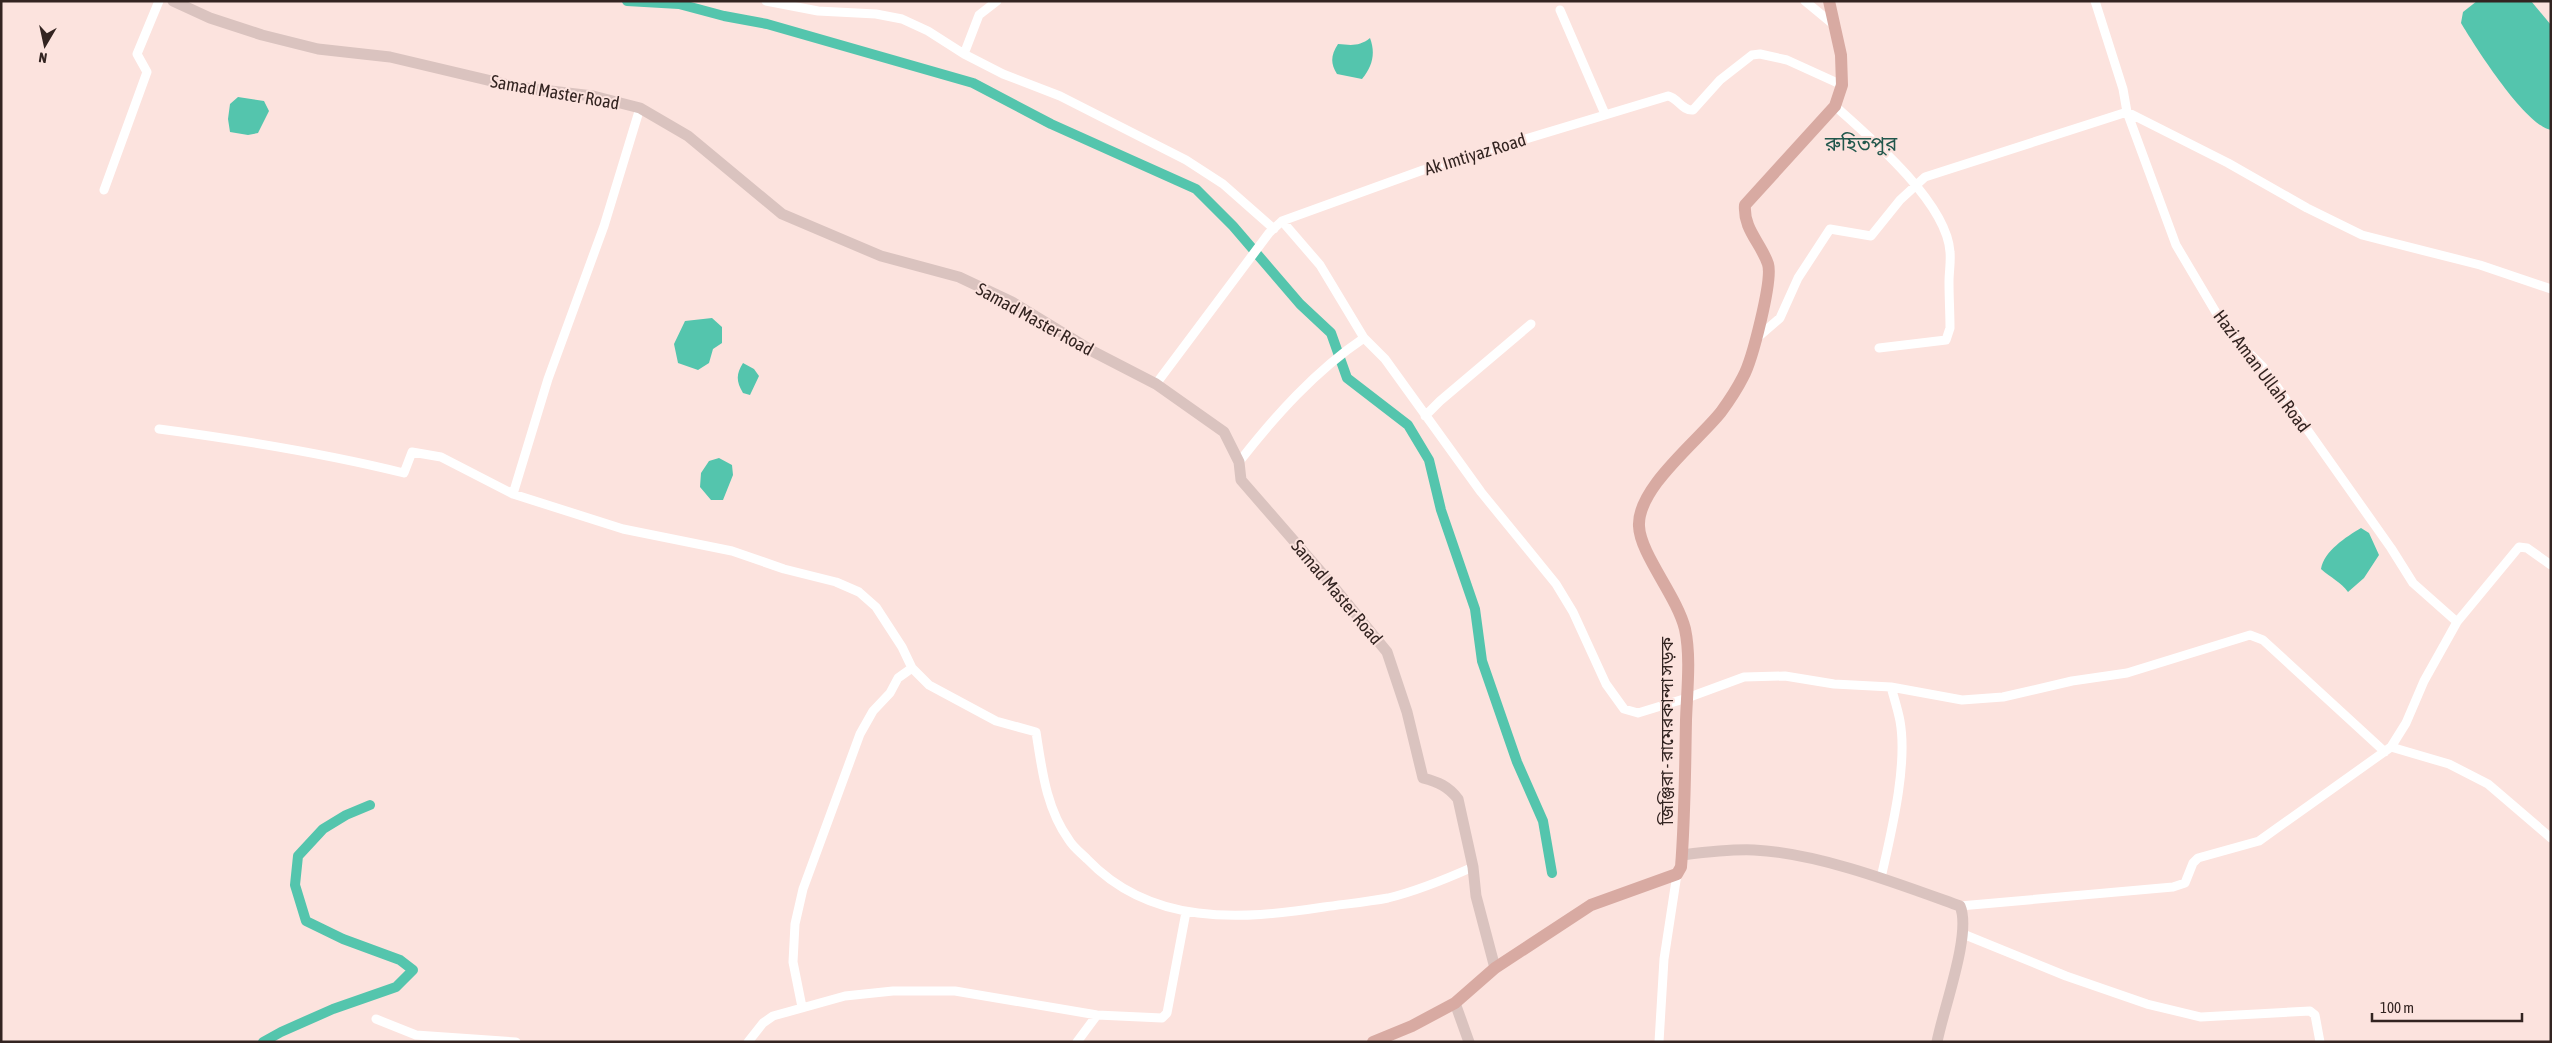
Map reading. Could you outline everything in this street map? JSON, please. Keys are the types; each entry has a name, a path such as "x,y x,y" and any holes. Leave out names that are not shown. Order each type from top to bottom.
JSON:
{"main road":[{"name":"জিঞ্জিরা - রামেরকান্দা সড়ক","path":"1677,874 1682,855 1687,698 1685,632 1677,606 1642,542 1638,526 1641,508 1655,484 1721,412 1744,376 1758,337 1766,294 1768,265 1747,223 1745,206 1834,106 1842,85 1841,55 1830,1"},
{"path":"1373,1042 1412,1026 1455,1003 1495,968 1591,905 1677,874"}],"street":[{"path":"104,190 147,72 137,54 159,1"},
{"name":"Samad Master Road","path":"173,1 210,18 262,35 318,49 390,57 518,87 593,96 640,108 688,136 782,214 881,256 958,277 1012,302 1094,352 1156,384 1224,432 1239,462 1241,480 1328,580 1387,652 1407,712 1423,778 1441,783 1452,790 1458,799 1473,867 1476,896 1495,968"},
{"path":"766,1 818,11 876,14 902,19 928,31 964,54 1003,74 1060,96 1186,160 1223,184 1272,231"},
{"path":"964,54 980,15 997,1"},
{"path":"1805,1 1835,26"},
{"name":"Hazi Aman Ullah Road","path":"2095,1 2123,89 2127,112 2176,245 2227,331 2263,367 2391,548 2412,583 2457,622"},
{"path":"1560,10 1606,114"},
{"name":"Ak Imtiyaz Road","path":"1156,384 1272,231 1282,221 1423,170 1668,96 1675,98 1684,108 1692,110 1720,80 1748,58 1760,54 1787,60 1842,85"},
{"path":"1834,106 1896,162 1914,186 1928,199 1945,232 1950,251 1950,328 1946,340 1879,348"},
{"path":"513,494 548,379 604,226 640,108"},
{"path":"1758,337 1780,318 1798,278 1830,229 1871,236 1914,186 1925,177 2127,112 2228,163 2306,208 2362,235 2480,265 2551,289"},
{"path":"1282,221 1320,265 1364,338 1391,366 1481,492 1556,584 1572,612 1606,684 1624,709 1638,713 1744,678 1785,676 1834,684 1891,687 1962,700 2003,697 2072,681 2127,673 2250,635 2263,640 2388,749 2449,764 2488,784 2551,838"},
{"path":"1425,416 1531,324"},
{"path":"1239,462 1270,423 1331,363 1364,338"},
{"path":"159,429 262,443 340,457 404,473 412,452 441,457 513,494 623,529 732,551 784,569 836,582 860,592 876,607 902,647 912,668 929,685 974,711 996,721 1036,732 1044,780 1052,812 1069,840 1100,873 1131,894 1172,910 1233,916 1271,915 1388,898 1440,882 1473,867"},
{"path":"1682,855 1723,850 1756,850 1791,855 1881,878 1960,906 2077,894 2136,892 2185,883 2193,863 2198,858 2259,841 2388,749 2406,724 2424,681 2457,622 2519,547 2527,548 2551,565"},
{"path":"802,1007 793,962 794,924 804,889 860,734 873,711 890,693 898,678 912,668"},
{"path":"1881,878 1892,830 1902,748 1900,722 1891,687"},
{"path":"1659,1042 1664,959 1677,874"},
{"path":"1937,1042 1963,934 1964,914 1960,906"},
{"path":"748,1042 763,1023 773,1016 844,996 893,991 955,991 1097,1016 1162,1018 1167,1013 1186,912"},
{"path":"1963,934 2066,976 2147,1004 2201,1017 2310,1011 2315,1015 2320,1042"},
{"path":"1455,1003 1469,1042"},
{"path":"1077,1042 1097,1016"},
{"path":"376,1019 416,1035 516,1042"}],"shaded area":[{"path":"2477,1 2531,1 2551,25 2551,130 2540,125 2515,101 2489,67 2461,23 2463,12"},
{"path":"1370,38 1373,55 1368,70 1362,79 1337,74 1332,59 1338,44 1358,44"},
{"path":"238,97 264,101 269,111 258,133 248,135 230,132 228,119 230,104"},
{"path":"712,318 722,327 722,343 713,349 709,363 698,370 678,363 674,344 685,321"},
{"path":"743,363 754,369 759,376 750,395 743,393 738,381 738,374"},
{"path":"719,458 732,465 733,475 723,500 711,500 700,487 701,473 709,461"},
{"path":"2361,528 2369,533 2379,555 2364,578 2348,592 2321,569 2326,556 2331,550"}],"waterway":[{"path":"627,1 679,4 724,16 767,24 973,83 1051,124 1196,189 1233,226 1300,304 1331,333 1347,378 1408,425 1429,460 1441,510 1475,609 1482,661 1517,762 1543,821 1552,873"},
{"path":"263,1042 333,1009 396,987 413,970 400,960 343,939 306,921 295,885 298,856 323,829 346,815 370,805"}],"district":[{"name":"রুহিতপুর","path":"1861,143"}]}
